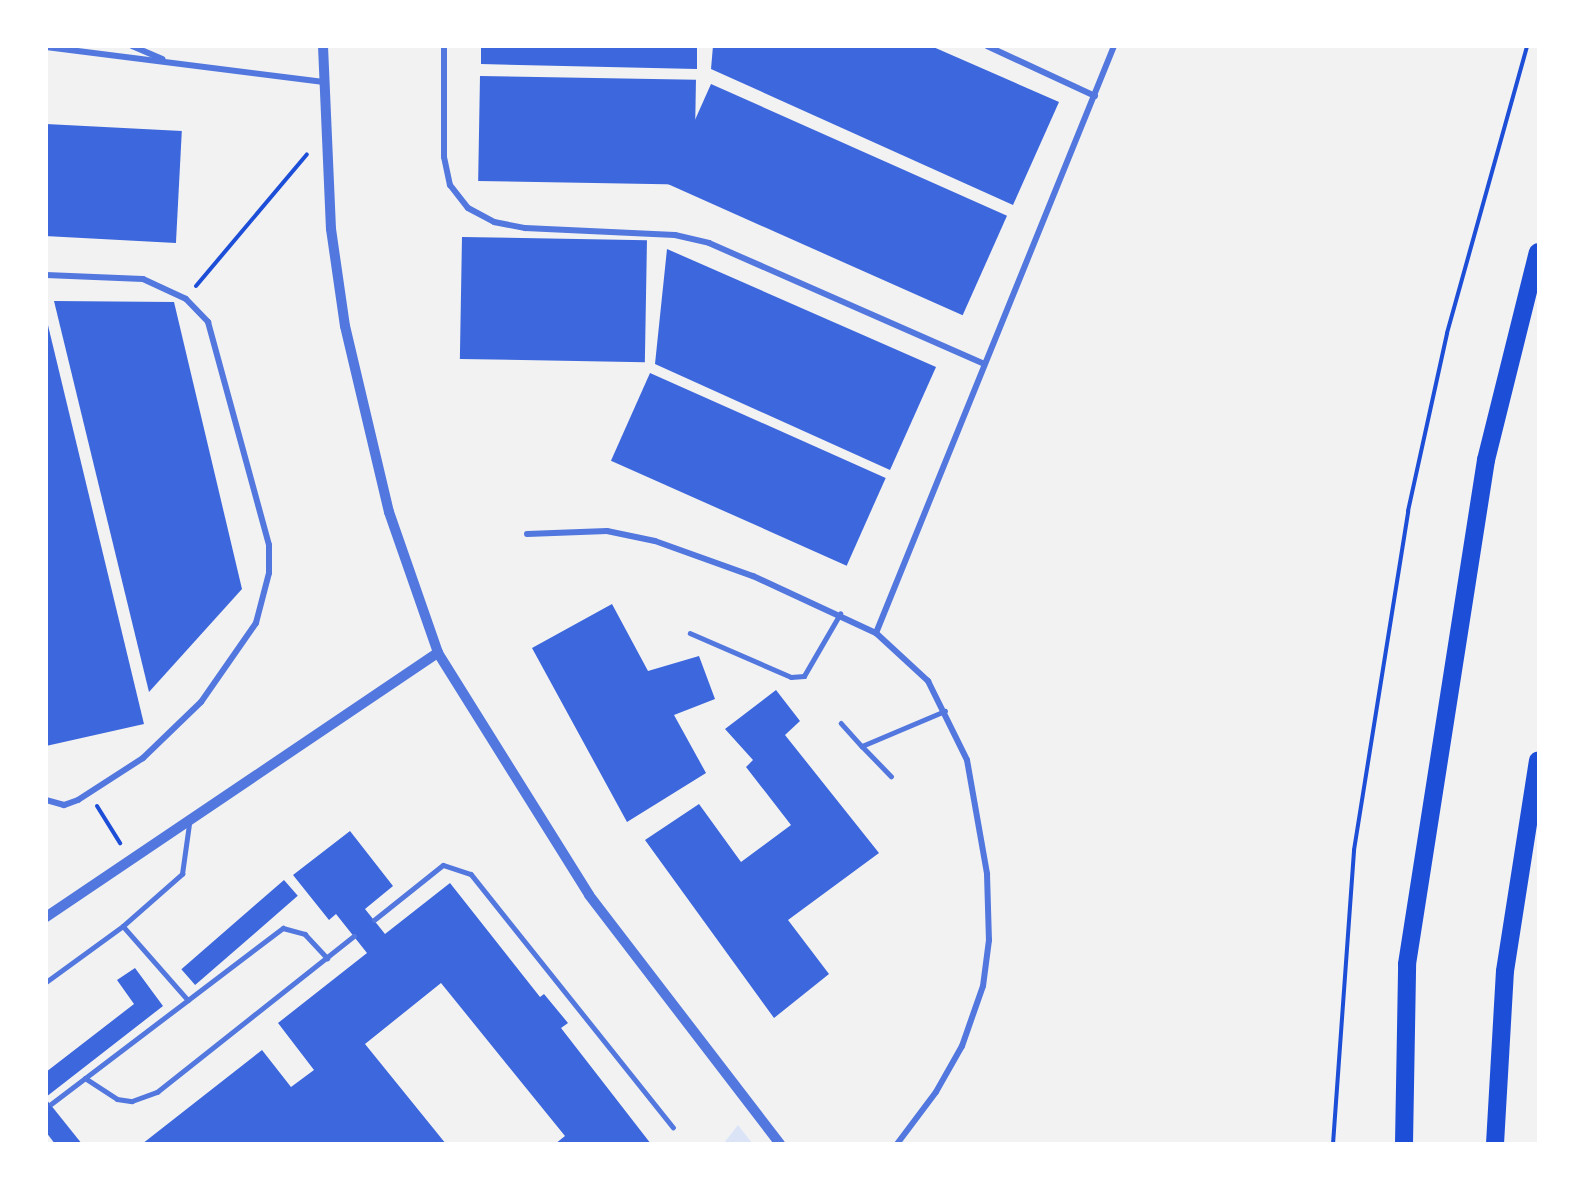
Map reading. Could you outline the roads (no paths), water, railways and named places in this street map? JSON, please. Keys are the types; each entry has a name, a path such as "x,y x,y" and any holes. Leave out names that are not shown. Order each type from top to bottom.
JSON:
{"highway":[{"path":"1404,1143 1407,964 1486,460 1539,252"},
{"path":"1495,1143 1505,971 1539,761"}],"street":[{"path":"132,46 171,62"},
{"path":"323,46 322,82 325,132 345,326 389,512 438,653 589,896 780,1143"},
{"path":"444,46 444,156 450,185 468,208 494,222 525,228 675,235 709,243 983,363"},
{"path":"987,46 1095,96"},
{"path":"876,633 983,363 1114,46"},
{"path":"46,47 322,82"},
{"path":"46,275 143,279 186,299 214,335 269,545 269,573 256,623 201,702 142,758 89,793 64,805 46,800"},
{"path":"527,534 567,529 655,541 840,614 876,633 904,654 945,711 967,760 981,827 989,940 983,986 962,1046 936,1092 897,1143"},
{"path":"46,917 189,824 438,653"}],"lane":[{"path":"690,633 791,677 804,676 840,614"},
{"path":"862,746 945,711"},
{"path":"841,723 891,776"},
{"path":"46,982 123,926 182,874 189,824"},
{"path":"374,920 443,865 471,873 673,1127"},
{"path":"123,926 188,1000"},
{"path":"51,1104 283,927 305,934 327,958"},
{"path":"85,1078 117,1099 145,1098 354,936"}]}
